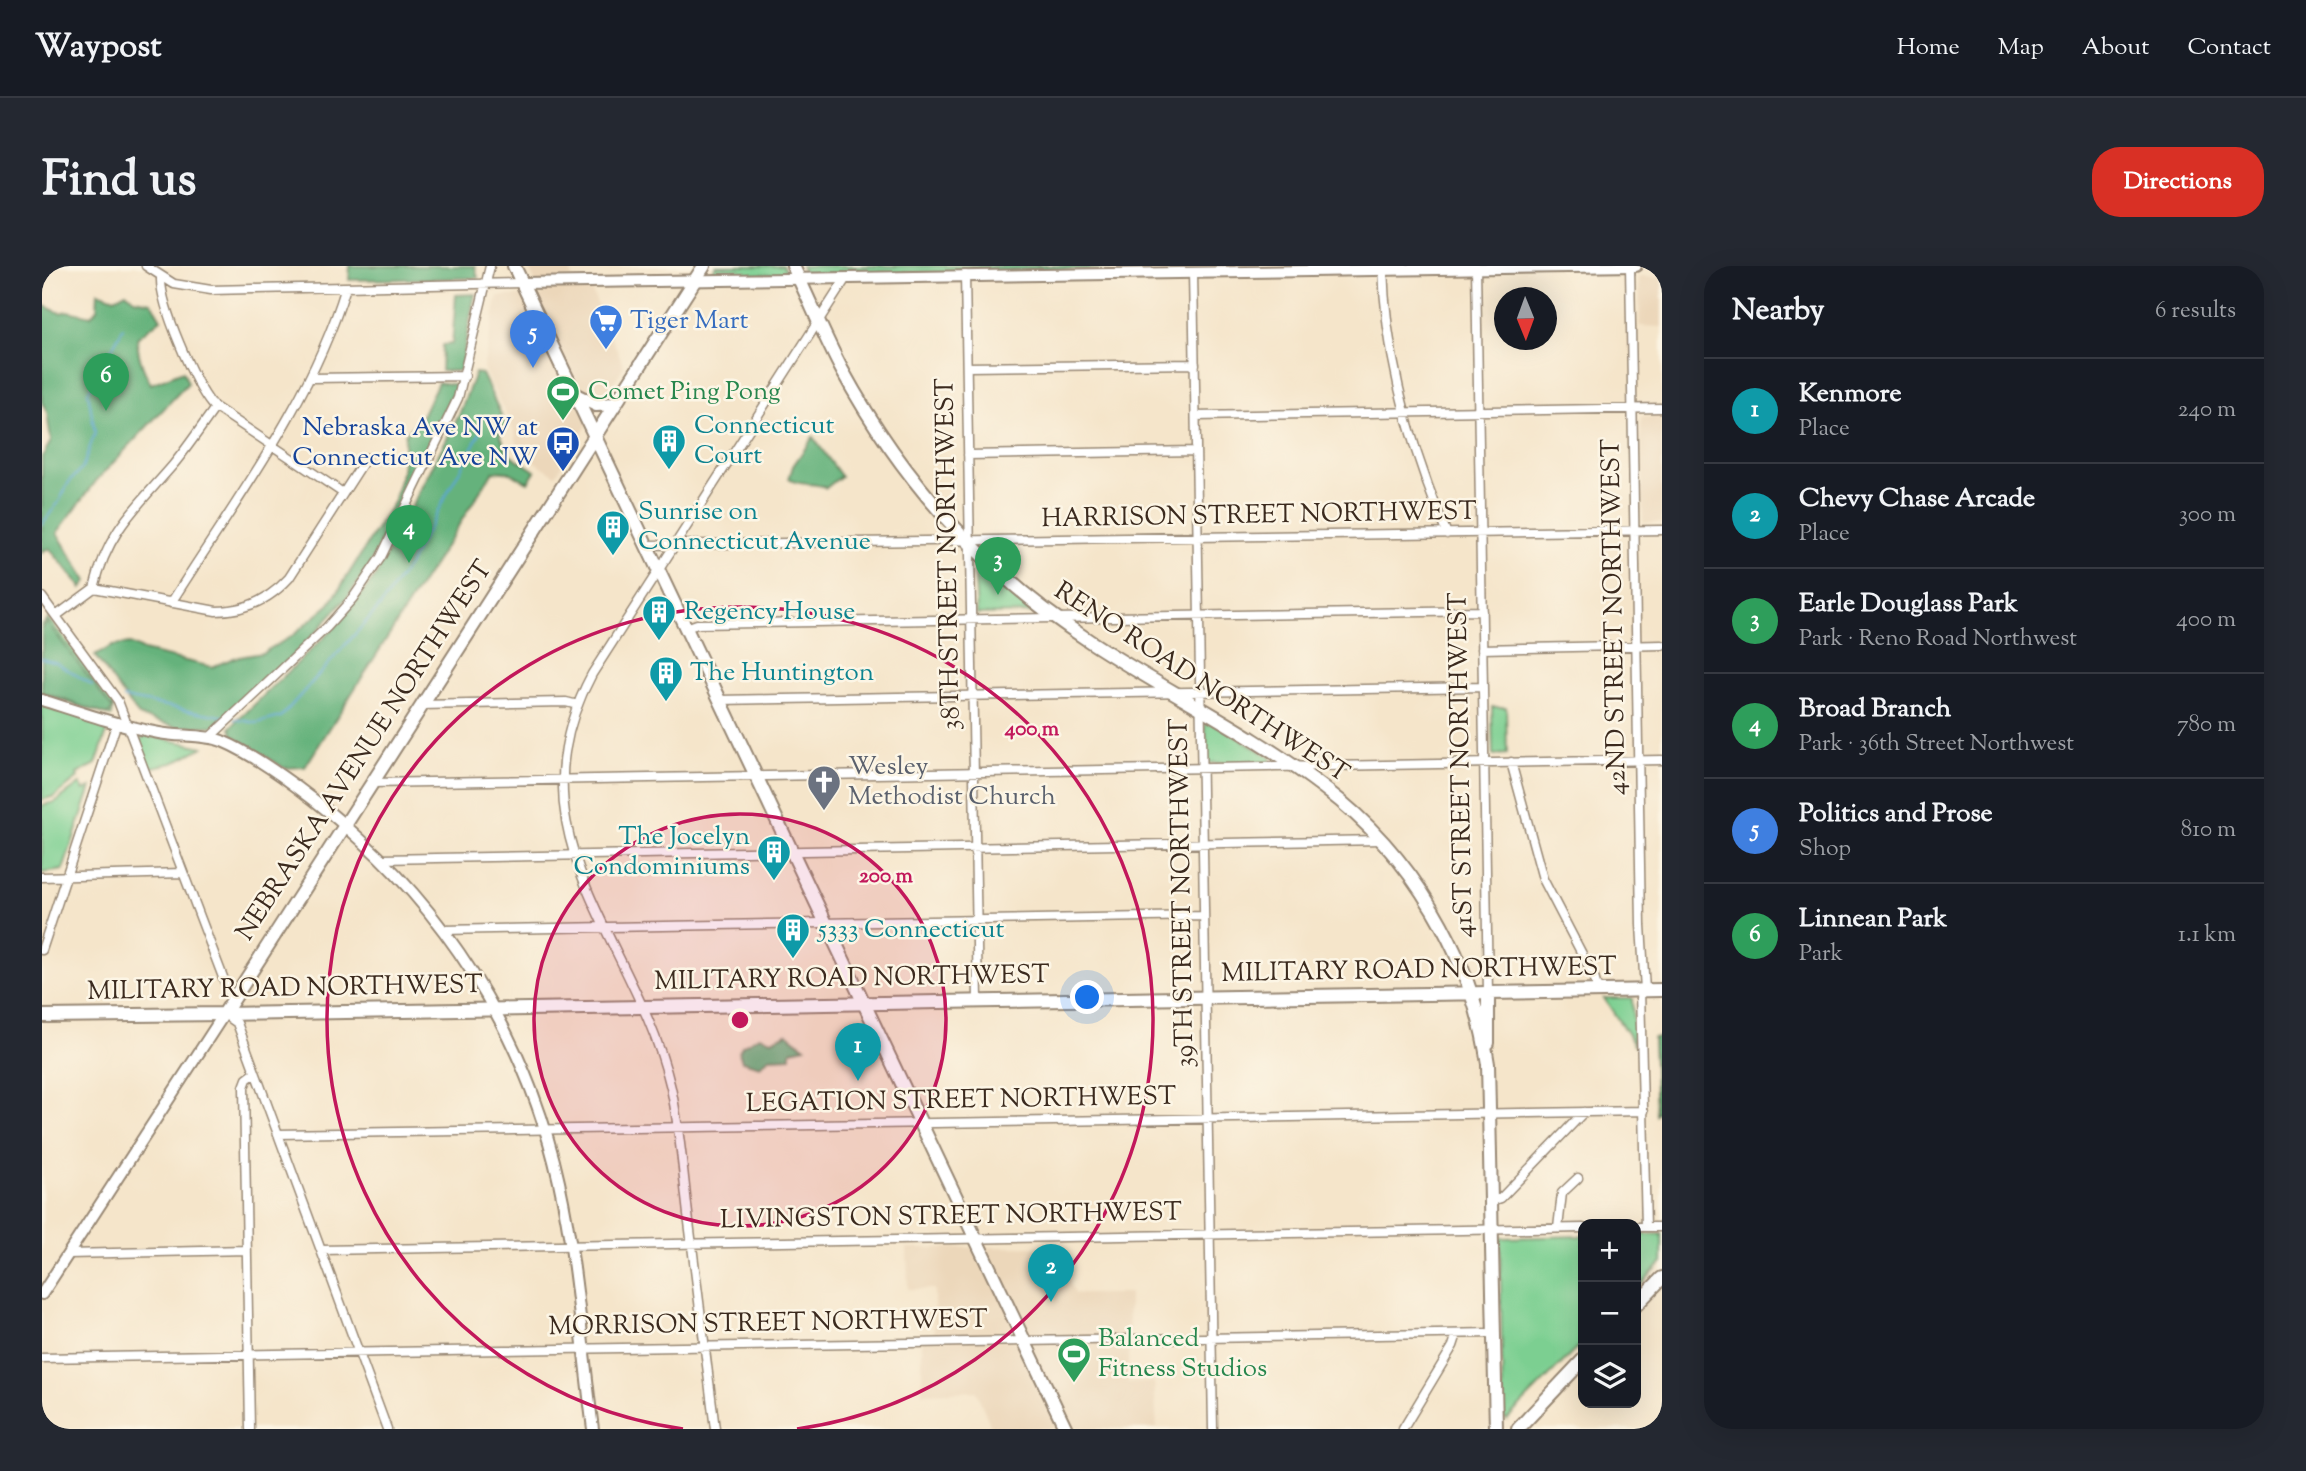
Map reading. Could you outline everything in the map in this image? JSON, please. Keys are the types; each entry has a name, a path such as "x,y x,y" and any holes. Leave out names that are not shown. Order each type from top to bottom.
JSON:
{"main road":[{"path":"514,266 1066,1429"},
{"name":"NEBRASKA AVENUE NORTHWEST","path":"225,1014 704,266"},
{"name":"RENO ROAD NORTHWEST","path":"793,266 847,379 888,444 931,500 970,542 1011,582 1056,618 1292,766 1336,797 1381,840 1409,874 1435,914 1470,993 1486,1050"},
{"path":"574,394 596,405 614,404"},
{"name":"MILITARY ROAD NORTHWEST","path":"42,1016 1647,990"},
{"path":"1475,1008 1488,993"},
{"name":"41ST STREET NORTHWEST","path":"1488,993 1490,1037 1486,1050 1491,1113 1496,1429"},
{"path":"1641,1301 1661,1280"},
{"path":"1518,1429 1578,1365"}],"street":[{"path":"146,266 161,278 186,287 211,290 522,282 1636,266"},
{"path":"208,738 223,727 317,637 364,584 392,536 456,404 480,319 490,266"},
{"name":"42ND STREET NORTHWEST","path":"1630,266 1642,967 1647,990 1643,1008 1646,1227"},
{"name":"41ST STREET NORTHWEST","path":"1476,267 1488,993"},
{"path":"1383,268 1384,304 1406,412 1430,491 1447,534"},
{"name":"39TH STREET NORTHWEST","path":"1193,272 1213,1429"},
{"name":"38TH STREET NORTHWEST","path":"965,275 978,1000"},
{"path":"161,278 161,293 167,311 200,387 215,408 343,493"},
{"path":"715,1429 677,1127 663,1060 573,855 565,821 562,780 567,741 578,705 596,667 846,278"},
{"path":"171,603 312,378 332,332 346,287"},
{"path":"967,367 1195,364"},
{"path":"312,378 465,376"},
{"path":"56,616 94,588 104,554 120,524 177,460 215,408"},
{"path":"1196,416 1662,408"},
{"path":"968,455 1196,451"},
{"path":"94,588 230,611 250,607 265,598 293,571 366,458"},
{"name":"HARRISON STREET NORTHWEST","path":"646,545 673,547 1662,530"},
{"path":"42,597 118,701 130,726 232,1001"},
{"path":"685,628 697,624 1482,611"},
{"path":"1482,649 1662,645"},
{"path":"719,700 1483,687"},
{"path":"42,700 162,734 221,741 239,751 296,788 345,825 382,859 443,930 493,1008 522,1068 544,1129 559,1182 593,1429"},
{"path":"421,705 566,702 578,705"},
{"path":"42,950 117,722"},
{"path":"371,783 1662,760"},
{"path":"1511,762 1543,879 1594,977 1598,991"},
{"path":"382,859 1381,840"},
{"path":"42,877 183,873"},
{"path":"443,930 1205,916"},
{"path":"225,1014 237,1023 387,1429"},
{"name":"NEBRASKA AVENUE NORTHWEST","path":"42,1294 225,1014"},
{"path":"250,1429 244,1087 247,1079 255,1073"},
{"name":"LEGATION STREET NORTHWEST","path":"278,1134 1644,1111"},
{"path":"1492,1201 1501,1198 1584,1112"},
{"path":"1558,1228 1562,1193 1578,1178"},
{"path":"1641,1227 1662,1227"},
{"name":"LIVINGSTON STREET NORTHWEST","path":"321,1250 1578,1228"},
{"path":"68,1254 247,1250"},
{"name":"MORRISON STREET NORTHWEST","path":"42,1358 1494,1333"},
{"path":"1402,1429 1453,1346 1457,1334"}],"shaded area":[{"path":"528,266 571,266 572,289 591,289 624,366 556,475 519,452 515,433 483,368 498,296 542,296"},
{"path":"1639,277 1662,278 1662,327 1640,326"},
{"path":"1641,417 1662,417 1662,522 1643,522"},
{"path":"1052,1247 1075,1294 1129,1294 1128,1383 1154,1382 1157,1429 992,1429 976,1391 922,1393 922,1336 934,1335 934,1289 908,1289 907,1248"}],"green space":[{"path":"350,266 475,266 478,278 349,280"},
{"path":"716,266 783,266 787,274 710,275"},
{"path":"801,266 969,266 979,272 804,273"},
{"path":"969,266 1111,266 1110,269 979,272"},
{"path":"98,292 115,298 126,292 134,299 151,302 161,319 137,338 145,373 151,384 183,371 188,383 97,480 57,533 87,581 82,588 49,548 42,553 42,457 51,441 47,413 42,402 42,305 60,313 67,311 91,316 97,309"},
{"path":"475,294 460,371 441,371 442,345 452,344 456,295"},
{"path":"475,373 482,374 506,425 499,431 508,453 535,471 528,482 509,472 493,471 305,767 284,768 233,735 231,727 335,627 375,577 459,415"},
{"path":"438,382 457,385 369,567 346,599 300,649 214,726 177,727 139,716 95,656 112,646 130,644 143,651 212,667 234,658 262,653 292,636 330,604 394,501 402,473 405,434 420,420"},
{"path":"813,437 841,476 826,488 789,479 793,466"},
{"path":"977,558 1038,611 1037,613 977,614 974,560"},
{"path":"48,618 114,703 112,716 42,695 42,624"},
{"path":"47,622 113,709 107,715 42,692 42,627"},
{"path":"42,702 109,726 96,764 77,774 78,778 55,796 42,800"},
{"path":"1492,707 1506,707 1507,754 1493,755"},
{"path":"1209,719 1271,758 1271,762 1208,763 1205,722"},
{"path":"145,735 203,747 173,763 148,768 140,740"},
{"path":"80,784 84,790 91,787 63,870 42,873 42,805 55,802"},
{"path":"1604,998 1632,998 1634,1044"},
{"path":"787,1033 805,1047 791,1050 791,1057 769,1058 760,1066 742,1061 739,1052 742,1046 759,1036 772,1040"},
{"path":"1662,1037 1662,1109 1656,1115 1653,1038"},
{"path":"1662,1234 1662,1262 1641,1284 1641,1282 1641,1235"},
{"path":"1578,1236 1578,1347 1507,1419 1503,1416 1500,1238"}],"waterway":[{"path":"42,524 59,502 69,482 82,469 95,433 88,392 123,328"},
{"path":"235,719 257,723 281,717 381,605 408,566 481,431"},
{"path":"42,658 56,662 92,685"},
{"path":"124,698 226,717"}],"place":[{"name":"Tiger Mart","path":"606,351"},
{"name":"Politics and Prose","path":"533,368"},
{"name":"Linnean Park","path":"106,411"},
{"name":"Comet Ping Pong","path":"563,422"},
{"name":"Connecticut Court","path":"669,471"},
{"name":"Nebraska Ave NW at Connecticut Ave NW","path":"563,473"},
{"name":"Sunrise on Connecticut Avenue","path":"613,557"},
{"name":"Broad Branch","path":"409,563"},
{"name":"Earle Douglass Park","path":"998,595"},
{"name":"Regency House","path":"659,642"},
{"name":"The Huntington","path":"666,703"},
{"name":"Wesley Methodist Church","path":"824,812"},
{"name":"The Jocelyn Condominiums","path":"774,882"},
{"name":"5333 Connecticut","path":"793,960"},
{"name":"Kenmore","path":"858,1081"},
{"name":"Chevy Chase Arcade","path":"1051,1302"},
{"name":"Balanced Fitness Studios","path":"1074,1384"}]}
